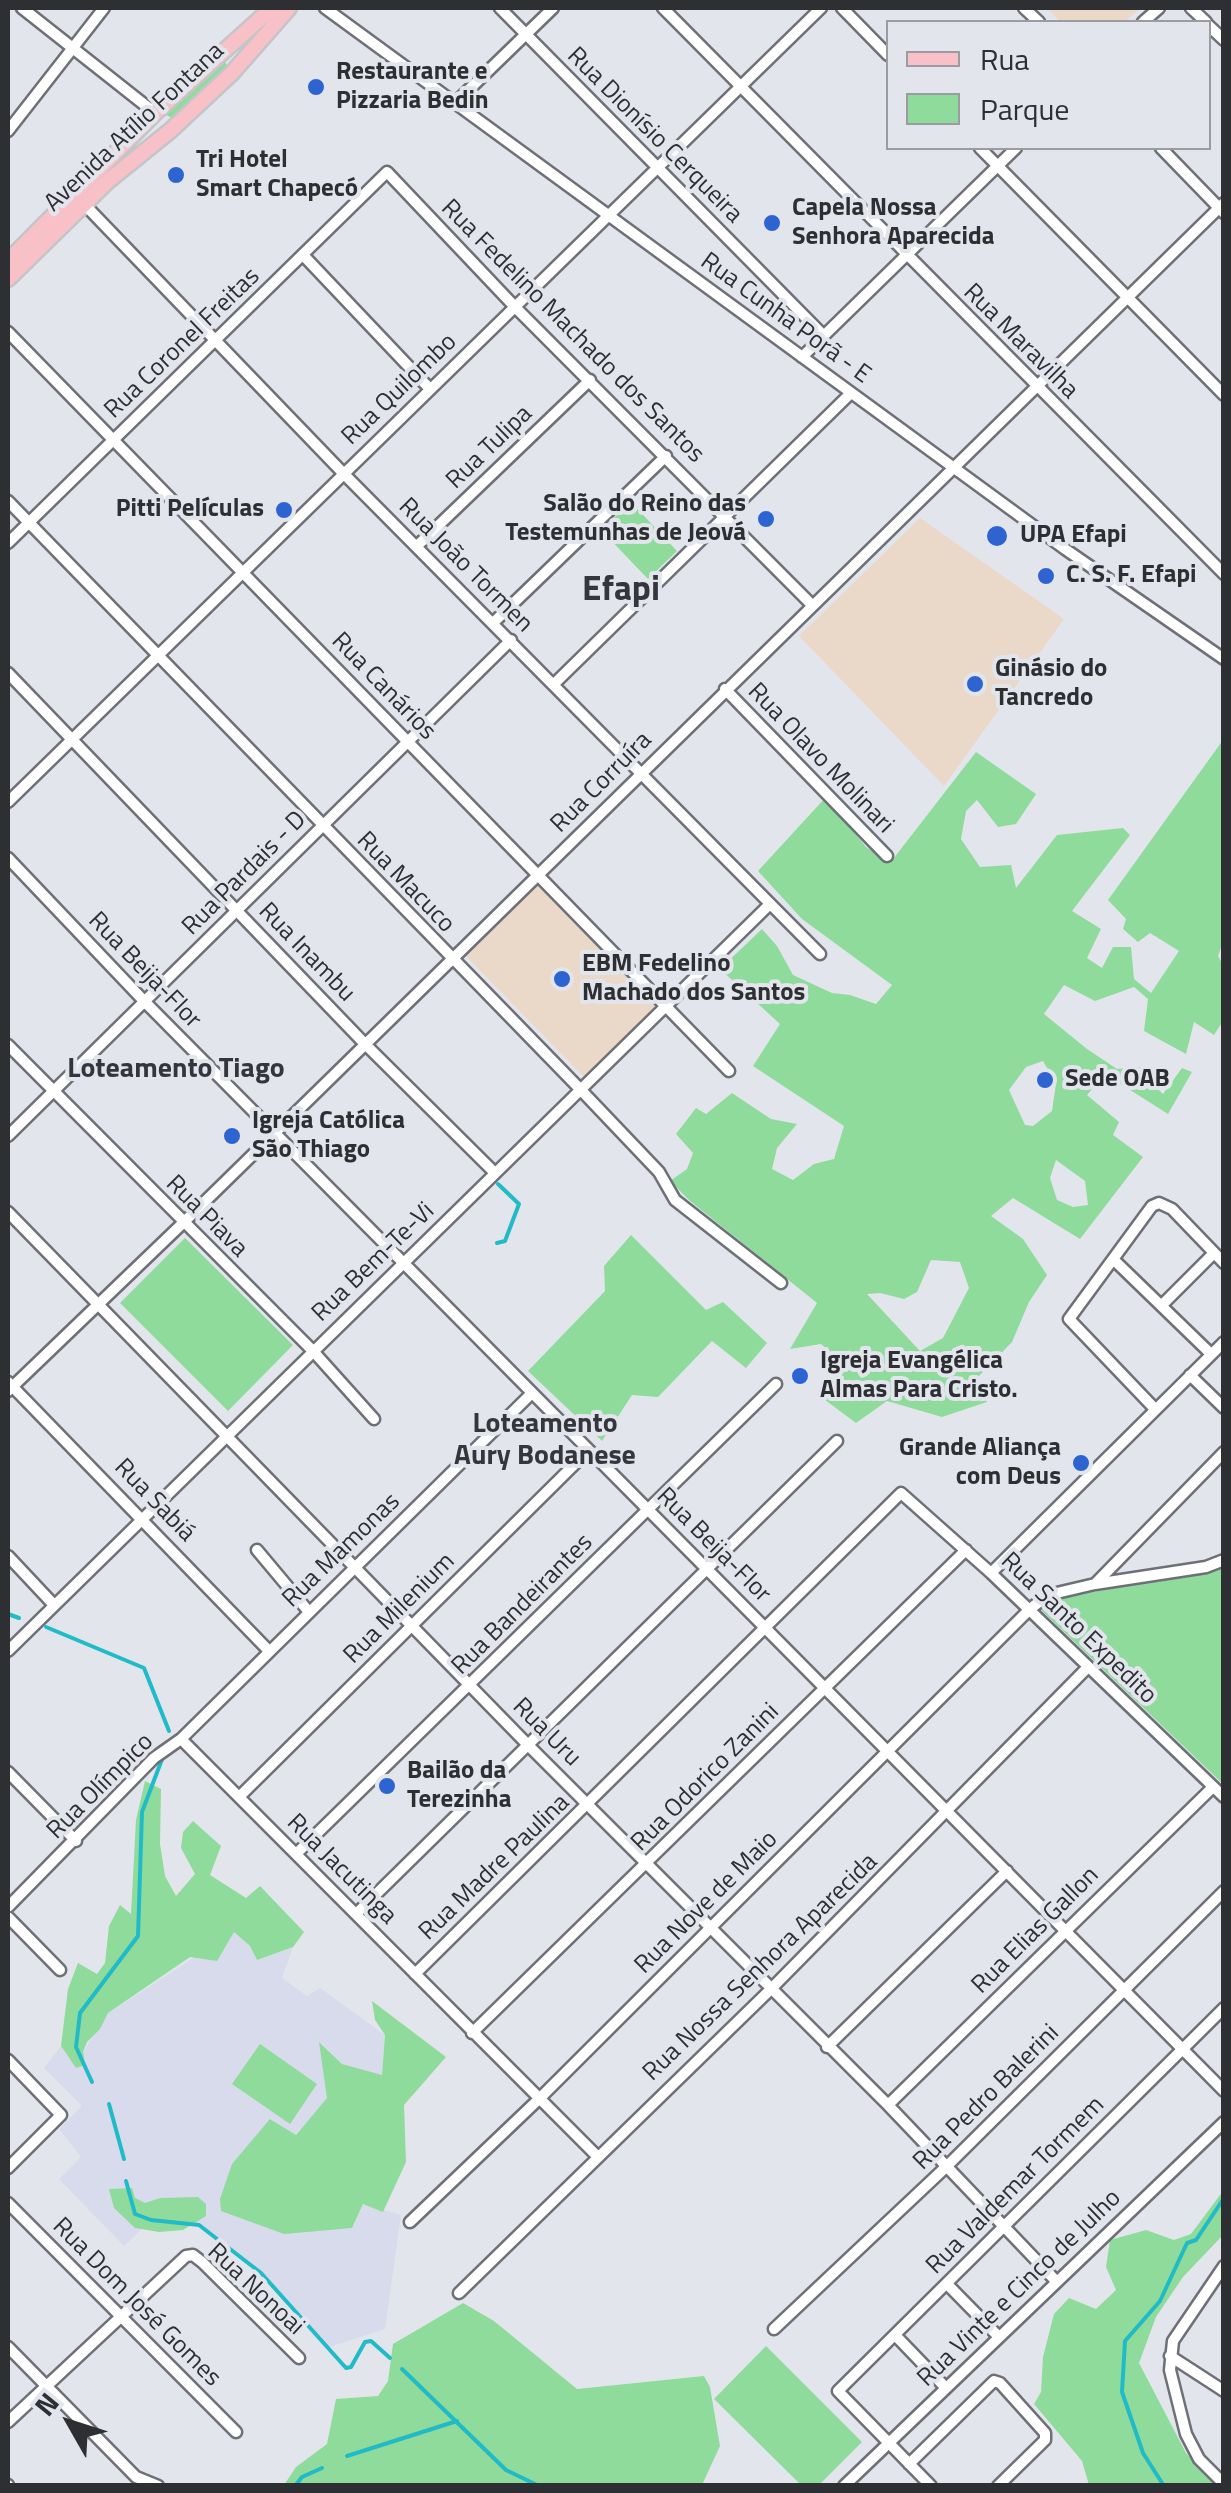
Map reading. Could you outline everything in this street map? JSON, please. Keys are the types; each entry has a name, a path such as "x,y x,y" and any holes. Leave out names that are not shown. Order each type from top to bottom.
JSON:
{"main road":[{"name":"Avenida Atílio Fontana","path":"8,261 155,112 272,8"},
{"name":"Avenida Atílio Fontana","path":"8,279 232,73 289,8"},
{"path":"218,55 230,60 232,73"},
{"path":"155,112 160,124 171,130"}],"street":[{"path":"22,8 155,112"},
{"path":"8,132 104,8"},
{"name":"Rua Cunha Porã - E","path":"325,8 954,468 1224,659"},
{"name":"Rua Dionísio Cerqueira","path":"500,8 823,335"},
{"path":"455,103 553,8"},
{"name":"Rua Maravilha","path":"664,8 1224,574"},
{"name":"Rua Quilombo","path":"8,802 821,8"},
{"path":"842,8 886,53"},
{"path":"982,150 1224,395"},
{"path":"802,357 1014,150"},
{"path":"1163,150 1222,208"},
{"name":"Rua Coronel Freitas","path":"8,543 387,172"},
{"name":"Rua Fedelino Machado dos Santos","path":"387,172 812,605"},
{"name":"Rua João Tormen","path":"85,205 344,474 820,954"},
{"name":"Rua Corruíra","path":"9,1386 184,1222 1125,298 1222,208"},
{"path":"303,255 430,389"},
{"name":"Rua Canários","path":"8,332 729,1070"},
{"name":"Rua Tulipa","path":"418,546 590,380"},
{"path":"554,684 852,393"},
{"path":"494,622 666,456"},
{"name":"Rua Macuco","path":"8,501 580,1089 659,1172 674,1200 781,1283"},
{"name":"Rua Pardais - D","path":"8,1136 511,640"},
{"name":"Rua Inambu","path":"8,673 364,1043 495,1173"},
{"name":"Rua Olavo Molinari","path":"724,690 887,856"},
{"name":"Rua Beija-Flor","path":"8,858 144,1001 1224,2091"},
{"name":"Rua Bem-Te-Vi","path":"8,1651 770,904"},
{"name":"Rua Piava","path":"8,1046 313,1351 374,1419"},
{"path":"1156,1408 1070,1319 1152,1206 1159,1202 1172,1209 1224,1263"},
{"name":"Rua Uru","path":"8,1212 529,1746 948,2166 1056,2281"},
{"path":"1162,1305 1214,1254"},
{"path":"1114,1260 1211,1354"},
{"path":"991,1573 1224,1342"},
{"path":"1190,1374 1224,1408"},
{"name":"Rua Bandeirantes","path":"297,1853 776,1384"},
{"name":"Rua Sabiá","path":"9,1386 143,1518 269,1651"},
{"name":"Rua Mamonas","path":"181,1739 532,1394"},
{"path":"357,1913 838,1440"},
{"name":"Rua Milenium","path":"240,1796 589,1450"},
{"path":"1095,1584 1224,1452"},
{"name":"Rua Santo Expedito","path":"901,1494 991,1573 1224,1797"},
{"name":"Rua Madre Paulina","path":"415,1974 901,1494"},
{"path":"257,1550 308,1612"},
{"name":"Rua Odorico Zanini","path":"472,2033 966,1550"},
{"path":"8,1556 54,1606"},
{"name":"Rua Nove de Maio","path":"410,2222 1048,1595 1206,1567 1224,1560"},
{"name":"Rua Nossa Senhora Aparecida","path":"459,2294 770,1990 1088,1667"},
{"name":"Rua Jacutinga","path":"181,1739 598,2156"},
{"name":"Rua Olímpico","path":"8,1907 154,1758 181,1739"},
{"path":"8,1772 76,1841"},
{"name":"Rua Elias Gallon","path":"888,2106 1212,1786"},
{"path":"827,2046 1006,1871"},
{"name":"Rua Pedro Balerini","path":"774,2330 948,2166 1224,1891"},
{"path":"8,1918 60,1970"},
{"name":"Rua Valdemar Tormem","path":"888,2444 838,2391 1224,2008"},
{"path":"8,2060 62,2115 8,2168"},
{"name":"Rua Vinte e Cinco de Julho","path":"844,2486 1224,2122"},
{"name":"Rua Dom José Gomes","path":"8,2203 236,2432"},
{"name":"Rua Nonoai","path":"120,2318 182,2257 193,2256 299,2358"},
{"path":"1224,2266 1173,2341 1170,2356 1186,2434 1198,2459 1224,2484"},
{"path":"1210,2282 1224,2291"},
{"path":"947,2284 998,2336"},
{"path":"8,2422 120,2318"},
{"path":"895,2336 946,2388"},
{"path":"8,2347 136,2477 158,2486"},
{"path":"1170,2356 1224,2391"},
{"path":"909,2464 994,2381 1045,2433 1045,2440 998,2486"},
{"path":"888,2444 930,2486"},
{"path":"908,2486 919,2474"}],"shaded area":[{"path":"1046,8 1140,8 1127,20 1059,20"},
{"path":"920,518 1064,619 944,786 799,636"},
{"name":"EBM Fedelino Machado dos Santos","path":"539,882 659,1003 584,1077 465,955"},
{"path":"234,1932 250,1946 257,1960 293,1947 282,1978 307,1996 320,1988 385,2035 382,2076 342,2064 321,2043 328,2098 295,2135 271,2119 324,2230 352,2228 363,2204 401,2215 385,2329 326,2348 261,2273 199,2225 151,2220 124,2246 59,2179 81,2157 59,2129 82,2106 44,2068 61,2046 69,2059 83,2052 108,2013"}],"green space":[{"path":"224,59 228,68 174,119 166,115 164,112"},
{"path":"631,502 677,551 648,579 601,530"},
{"path":"1223,740 1224,939 1218,956 1223,965 1223,1021 1214,1035 1194,1022 1186,1054 1144,1031 1148,999 1134,987 1095,1001 1064,985 1044,1014 1087,1049 1117,1069 1142,1067 1150,1072 1150,1081 1163,1094 1182,1068 1192,1072 1168,1114 1105,1074 1087,1095 1119,1122 1113,1135 1143,1157 1080,1239 1013,1198 991,1216 1023,1239 1047,1275 1029,1302 1012,1342 977,1378 987,1402 942,1417 887,1401 856,1423 817,1394 837,1358 821,1344 790,1349 817,1303 670,1181 687,1169 693,1153 676,1134 696,1108 706,1114 732,1093 771,1119 797,1124 777,1148 772,1169 793,1180 814,1164 834,1159 844,1126 753,1066 780,1024 720,969 762,929 793,975 832,993 876,1004 892,985 802,919 758,871 826,797 866,847 890,863 976,752 1036,794 1016,824 998,827 977,800 966,811 961,839 980,867 1011,865 1016,888 1057,835 1123,828 1130,835 1072,911 1101,929 1087,958 1102,968 1113,947 1131,947 1134,979 1151,993 1179,951 1150,933 1138,942 1123,929 1126,919 1108,900","holes":["1043,1061 1056,1084 1052,1111 1033,1126 1025,1125 1009,1090 1026,1067","1056,1160 1085,1181 1088,1205 1073,1207 1057,1200 1050,1178","931,1260 960,1262 969,1288 943,1338 920,1351 867,1294 904,1299 917,1292"]},
{"path":"631,1235 706,1310 723,1302 767,1343 746,1368 712,1341 658,1397 632,1395 602,1441 528,1371 605,1291 604,1266"},
{"path":"185,1238 293,1345 228,1411 120,1303"},
{"path":"1223,1566 1223,1784 1039,1608 1044,1602"},
{"path":"145,1781 161,1789 160,1844 165,1876 176,1896 195,1874 181,1848 183,1832 193,1821 221,1846 210,1875 246,1898 260,1886 304,1932 293,1947 257,1960 250,1946 234,1932 217,1961 190,1957 108,2013 87,2042 83,2052 85,2065 76,2068 61,2046 68,1989 78,1963 97,1974 105,1963 109,1926 120,1905 131,1914 136,1820"},
{"path":"372,2001 446,2057 404,2105 406,2162 383,2212 363,2204 352,2228 284,2234 221,2211 220,2199 232,2164 270,2119 296,2135 327,2098 319,2042 342,2064 382,2075 385,2035 375,2020"},
{"path":"260,2044 317,2084 290,2124 232,2084"},
{"path":"132,2188 135,2198 145,2203 160,2198 198,2197 206,2204 206,2216 183,2230 135,2228 114,2208 109,2189"},
{"path":"1223,2191 1223,2235 1183,2277 1156,2317 1139,2363 1186,2453 1215,2485 1089,2485 1082,2461 1034,2404 1041,2392 1043,2357 1054,2314 1069,2298 1096,2309 1116,2290 1106,2267 1110,2240 1146,2230 1174,2240 1191,2234"},
{"path":"463,2303 494,2321 577,2389 704,2376 710,2387 720,2446 702,2485 284,2485 296,2467 327,2444 336,2399 378,2396 388,2381 393,2344"},
{"path":"766,2346 862,2442 819,2485 801,2485 714,2399"}],"waterway":[{"path":"497,1243 505,1241 519,1204 498,1184"},
{"path":"8,1614 19,1618"},
{"path":"46,1627 144,1668 169,1731"},
{"path":"92,2082 76,2047 80,2013 138,1936 142,1812 164,1754"},
{"path":"109,2104 124,2159"},
{"path":"126,2181 135,2214 151,2220 199,2225 261,2273 346,2368 351,2367 365,2342 371,2341 390,2358"},
{"path":"1164,2486 1143,2453 1122,2392 1125,2341 1160,2301 1187,2243 1196,2240 1224,2198"},
{"path":"402,2369 506,2470 539,2486"},
{"path":"347,2456 457,2421"},
{"path":"295,2486 302,2477 322,2468"}],"place":[{"name":"Restaurante e Pizzaria Bedin","path":"316,87"},
{"name":"Tri Hotel Smart Chapecó","path":"176,175"},
{"name":"Capela Nossa Senhora Aparecida","path":"772,223"},
{"name":"Pitti Películas","path":"284,510"},
{"name":"Salão do Reino das Testemunhas de Jeová","path":"766,519"},
{"name":"UPA Efapi","path":"997,536"},
{"name":"C. S. F. Efapi","path":"1046,576"},
{"name":"Ginásio do Tancredo","path":"975,684"},
{"name":"EBM Fedelino Machado dos Santos","path":"562,979"},
{"name":"Sede OAB","path":"1045,1080"},
{"name":"Igreja Católica São Thiago","path":"232,1136"},
{"name":"Igreja Evangélica Almas Para Cristo.","path":"800,1376"},
{"name":"Grande Aliança com Deus","path":"1081,1463"},
{"name":"Bailão da Terezinha","path":"387,1786"}],"district":[{"name":"Efapi","path":"621,591"},
{"name":"Loteamento Tiago","path":"176,1070"},
{"name":"Loteamento Aury Bodanese","path":"545,1441"}]}
